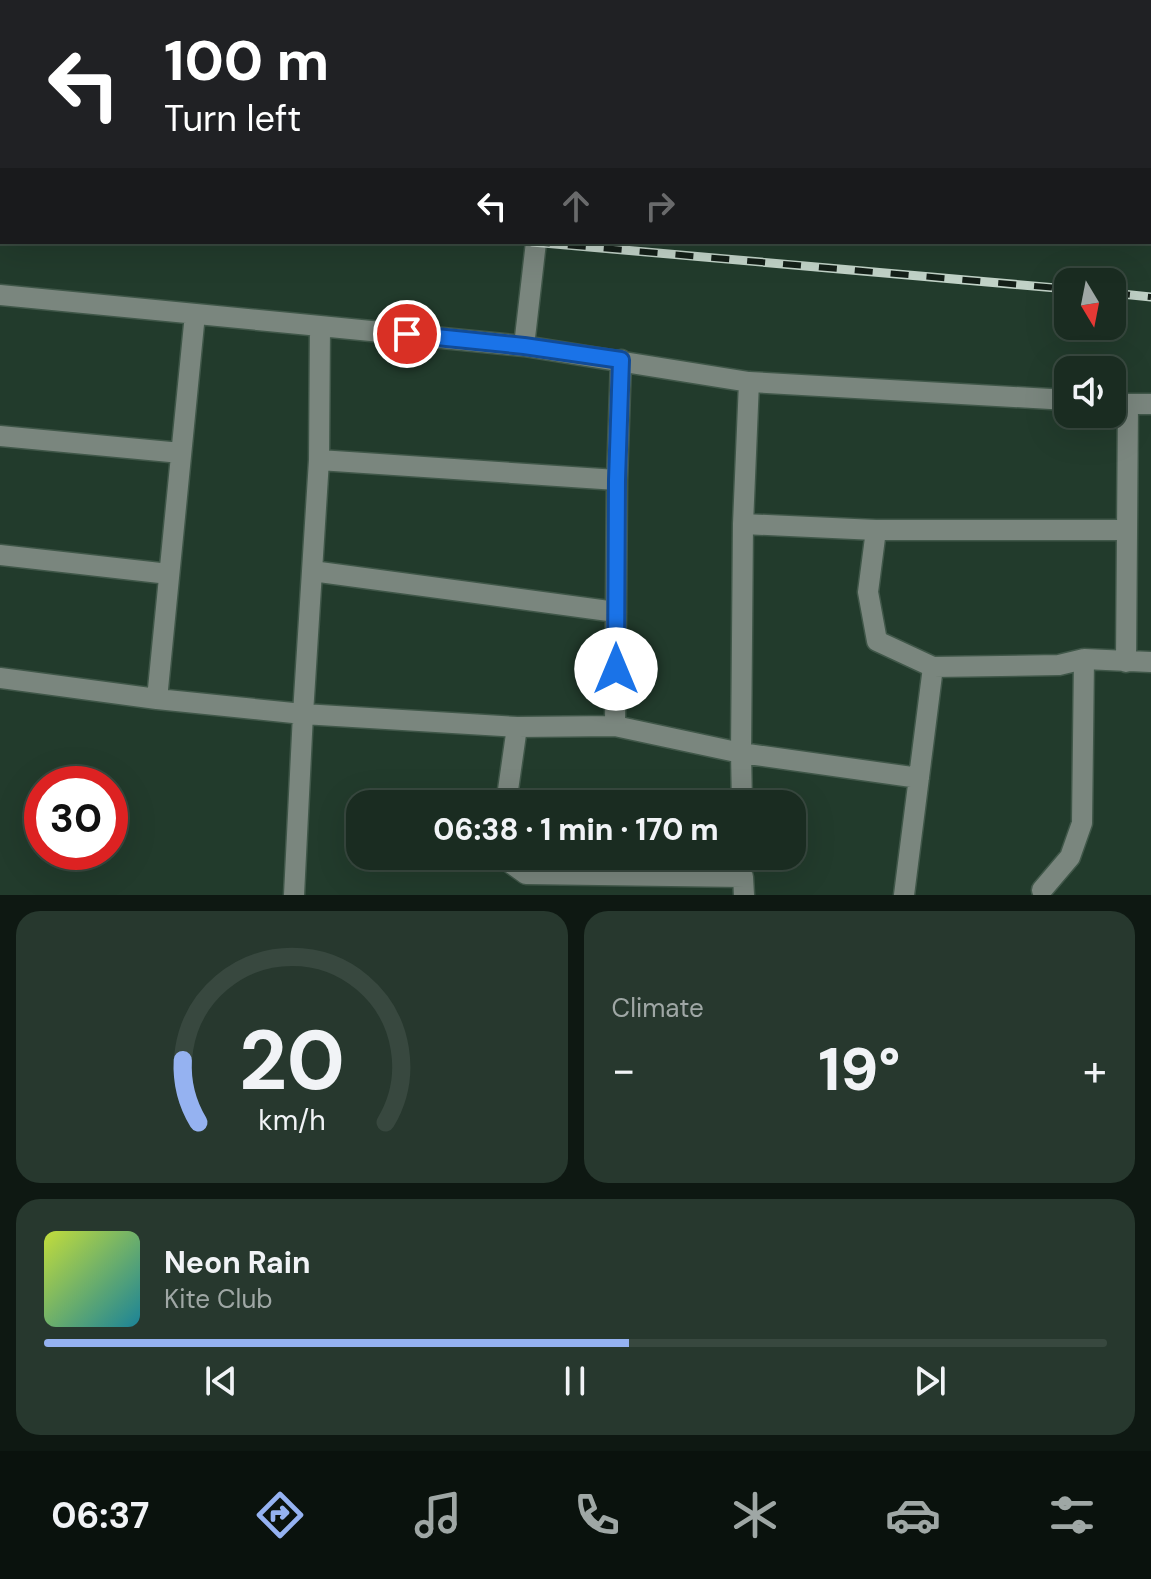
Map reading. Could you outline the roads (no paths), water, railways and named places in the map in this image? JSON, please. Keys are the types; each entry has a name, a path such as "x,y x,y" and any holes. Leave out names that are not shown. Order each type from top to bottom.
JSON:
{"street":[{"path":"524,346 536,244"},
{"path":"0,295 524,346 749,382 1054,399"},
{"path":"157,699 195,314"},
{"path":"294,895 319,460 320,326"},
{"path":"615,726 621,360"},
{"path":"742,790 743,524 749,382"},
{"path":"1126,403 1151,404"},
{"path":"1121,428 1127,530 1126,662"},
{"path":"0,436 181,453"},
{"path":"319,460 617,480"},
{"path":"743,524 876,530 1127,530"},
{"path":"876,530 868,592 877,641 933,667 1059,665 1084,659 1151,662"},
{"path":"0,555 169,574"},
{"path":"312,571 616,612"},
{"path":"1042,890 1070,857 1082,823 1084,659"},
{"path":"904,895 933,667"},
{"path":"0,678 303,714 517,727 615,726 741,753 919,778"},
{"path":"508,790 517,727"},
{"path":"520,870 526,874 744,886"}],"railway":[{"path":"555,244 1054,288"},
{"path":"1126,294 1151,297"}]}
